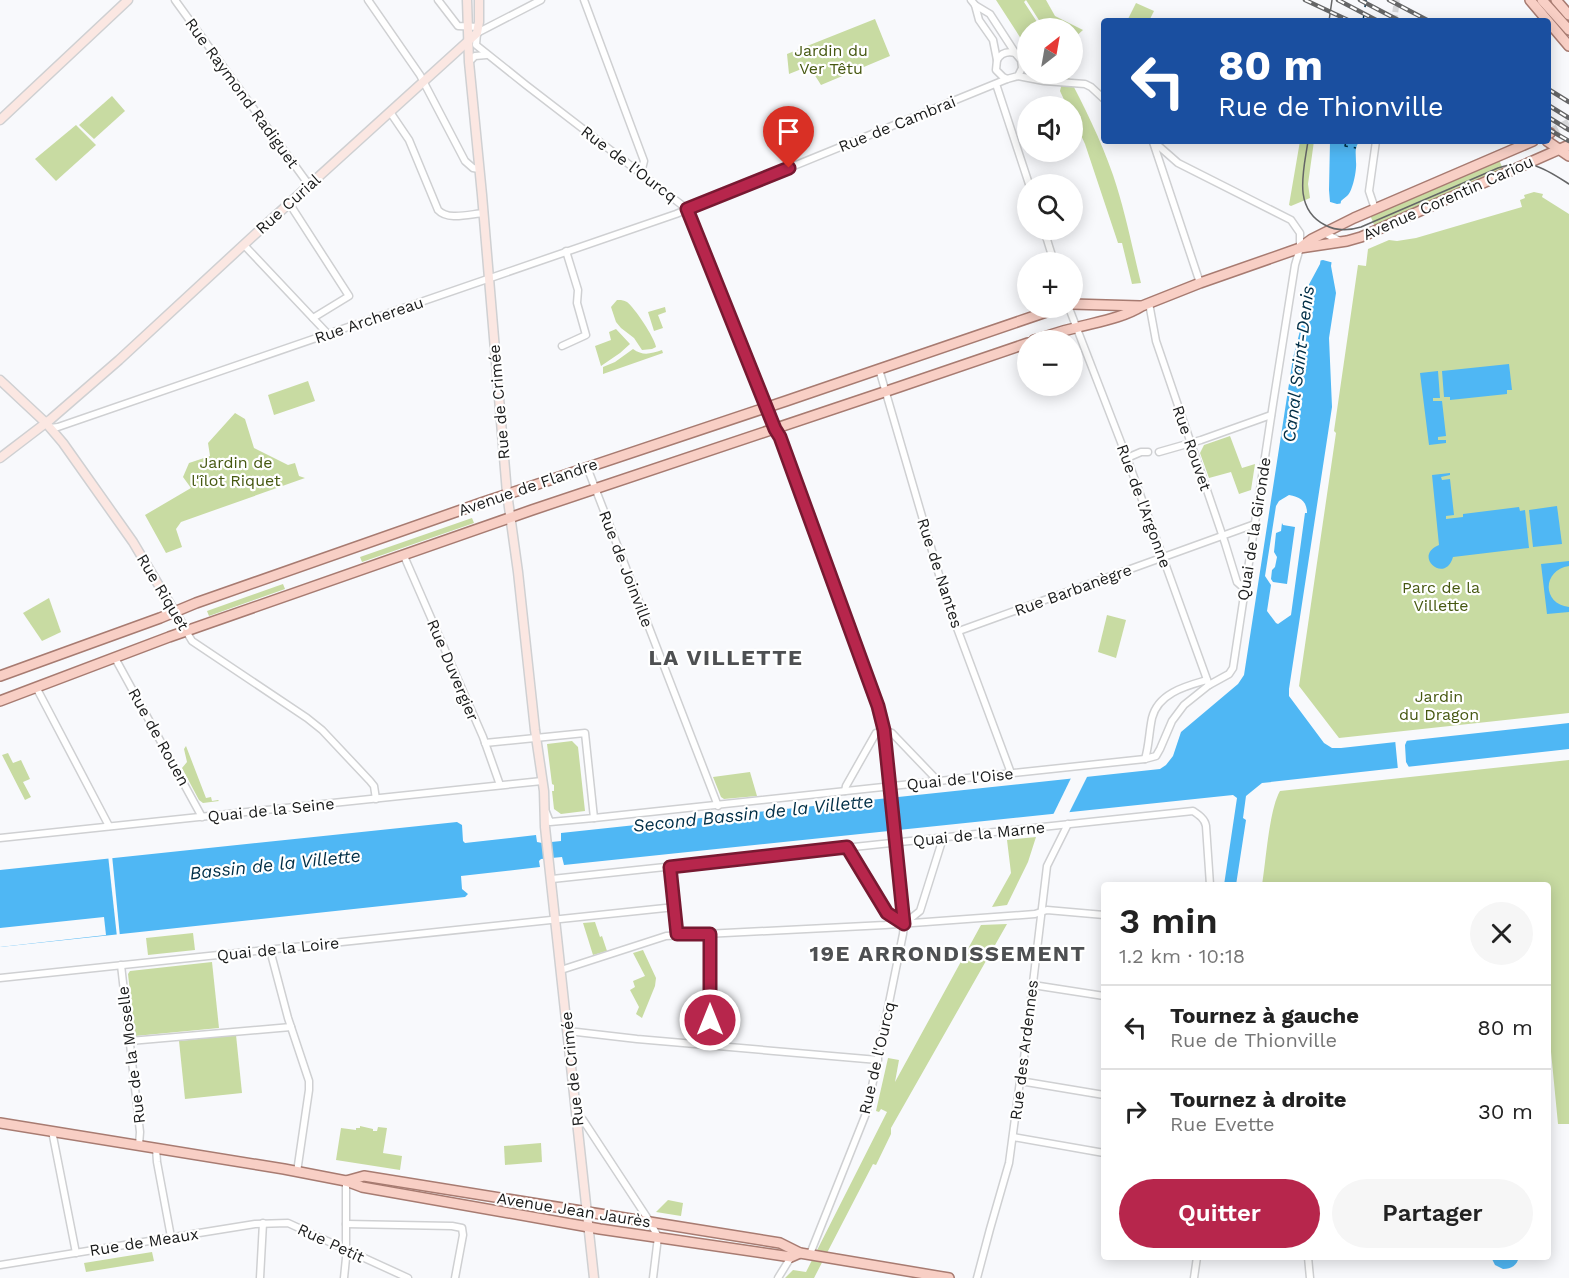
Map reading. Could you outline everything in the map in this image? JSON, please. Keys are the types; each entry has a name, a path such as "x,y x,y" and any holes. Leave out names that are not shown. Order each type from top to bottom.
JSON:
{"main road":[{"path":"1530,0 1545,18"},
{"path":"1542,0 1569,30"},
{"path":"1556,0 1569,15"},
{"path":"1551,25 1569,46"},
{"path":"1551,140 1558,149 1569,156"},
{"name":"Avenue Corentin Cariou","path":"1300,248 1312,238 1375,209 1526,144"},
{"name":"Avenue Corentin Cariou","path":"1146,305 1200,283 1300,248 1343,242 1369,234 1569,145"},
{"path":"1083,306 1146,305"},
{"path":"1067,330 1146,305"},
{"name":"Avenue de Flandre","path":"0,676 196,603 507,493 1029,318"},
{"name":"Avenue de Flandre","path":"0,701 186,631 594,488 1017,347"},
{"name":"Avenue Jean Jaurès","path":"0,1123 297,1172 346,1181 362,1187 589,1227 800,1255 942,1277"},
{"name":"Avenue Jean Jaurès","path":"346,1181 364,1176 780,1243 800,1255"}],"street":[{"path":"0,120 128,0"},
{"name":"Rue Raymond Radiguet","path":"175,0 309,185"},
{"path":"368,0 423,82 465,161 473,168 479,169"},
{"path":"438,0 458,26 478,30 479,0"},
{"name":"Rue de Crimée","path":"467,0 467,41 507,493 542,781 594,1278"},
{"name":"Rue Curial","path":"0,458 48,425 478,30 541,0"},
{"path":"584,0 644,161 641,173"},
{"path":"973,2 990,14 1016,54"},
{"path":"973,2 980,20 993,40 999,74 1007,79 1017,76"},
{"name":"Rue de l'Ourcq","path":"478,30 476,45 486,54 687,209 784,448 878,706 884,730 904,924 878,1060 867,1111 800,1255 778,1278"},
{"path":"997,60 1007,52 1016,54"},
{"path":"469,62 476,56 486,54"},
{"name":"Rue de Cambrai","path":"687,209 1007,79"},
{"path":"996,84 1026,174"},
{"path":"1083,84 1091,87 1101,96"},
{"path":"390,112 409,140 438,210 447,216 484,213"},
{"path":"1154,144 1200,283"},
{"path":"1156,144 1178,163 1291,220 1300,233 1300,248"},
{"path":"1375,209 1369,191 1376,144"},
{"path":"289,203 349,296 313,318"},
{"name":"Rue Archereau","path":"48,425 58,427 687,209"},
{"path":"1324,233 1343,242"},
{"path":"244,245 328,334"},
{"name":"Quai de la Gironde","path":"1208,682 1229,674 1233,668 1271,415 1295,265 1300,248"},
{"path":"562,346 586,336 577,303 578,290 566,251"},
{"name":"Rue Rouvet","path":"1146,305 1236,582 1245,589"},
{"name":"Rue de l'Argonne","path":"1074,318 1208,682"},
{"name":"Rue de Nantes","path":"879,369 940,578 1011,773"},
{"name":"Rue Riquet","path":"0,380 48,425 63,443 133,542 192,641 322,730 374,786 376,799"},
{"path":"1159,452 1271,415"},
{"path":"1126,458 1141,452 1148,452"},
{"name":"Rue de Joinville","path":"587,467 718,806"},
{"name":"Rue Barbanègre","path":"958,631 1255,524"},
{"name":"Rue Duvergier","path":"404,556 485,743 500,786"},
{"name":"Rue de Rouen","path":"115,658 202,817"},
{"path":"1145,759 1152,716 1162,699 1177,690 1208,682"},
{"path":"1145,759 1156,756 1172,722 1184,705 1208,682"},
{"path":"36,687 109,826"},
{"path":"845,791 876,733 884,730 892,733 938,781"},
{"path":"485,743 585,733 594,818"},
{"name":"Quai de l'Oise","path":"545,809 550,822 1145,759"},
{"name":"Quai de la Seine","path":"0,838 542,781"},
{"name":"Quai de la Marne","path":"552,879 1193,811 1205,822 1206,826 1210,882"},
{"name":"Rue des Ardennes","path":"977,1278 1009,1163 1047,866 1068,824"},
{"path":"904,924 920,911 943,838"},
{"path":"847,847 887,913 904,924"},
{"path":"670,867 677,934"},
{"name":"Quai de la Loire","path":"0,978 675,907"},
{"path":"561,970 677,934 904,924 1035,914 1047,910 1101,915"},
{"path":"920,911 930,922"},
{"path":"709,1046 710,934"},
{"path":"270,950 291,1027 309,1081 297,1172"},
{"name":"Rue de la Moselle","path":"121,965 140,1132 139,1145"},
{"path":"1033,985 1101,996"},
{"path":"130,1041 291,1027"},
{"path":"568,1031 637,1040 878,1060"},
{"path":"1020,1081 1101,1094"},
{"path":"577,1114 658,1237 653,1278"},
{"path":"52,1131 76,1252"},
{"path":"1013,1137 1101,1152"},
{"path":"156,1148 171,1237"},
{"path":"344,1278 346,1181"},
{"path":"260,1278 263,1223"},
{"name":"Rue de Meaux","path":"0,1265 263,1223 288,1223"},
{"name":"Rue Petit","path":"288,1223 408,1278"},
{"path":"346,1224 462,1228 463,1235 455,1278"},
{"path":"1194,1278 1197,1260"},
{"path":"1308,1260 1310,1278"}],"green space":[{"path":"996,0 1026,0 1024,2 1034,18 1017,18 1017,33"},
{"path":"1026,0 1046,0 1055,16 1059,18 1038,18"},
{"path":"1136,3 1154,11 1150,18 1128,18"},
{"name":"Jardin du Ver Têtu","path":"875,19 890,56 821,85 809,66 789,74 787,54"},
{"path":"1059,84 1072,84 1078,96 1062,96"},
{"path":"112,96 125,111 94,139 79,125"},
{"path":"1083,105 1113,175 1141,283 1132,284 1122,243 1118,243 1085,144"},
{"path":"76,125 96,145 56,181 35,159"},
{"path":"1299,144 1314,144 1308,184 1310,198 1289,205"},
{"path":"1499,160 1504,171 1375,227 1370,215"},
{"name":"Parc de la Villette","path":"1534,192 1543,194 1542,197 1569,214 1569,713 1339,738 1299,686 1358,265 1366,266 1368,249 1389,240 1416,238 1522,207 1520,200 1525,198 1524,195"},
{"path":"617,300 627,302 634,310 648,330 656,347 642,350 634,338 616,322 611,307"},
{"path":"665,307 666,312 658,315 663,328 654,331 648,312"},
{"path":"616,329 630,344 601,366 595,346 611,340 609,332"},
{"path":"633,349 643,353 662,350 663,353 603,374 603,367 615,362"},
{"path":"308,381 315,401 274,415 268,395"},
{"name":"Jardin de l'îlot Riquet","path":"235,413 245,419 254,448 288,465 295,463 299,476 305,478 181,522 176,529 182,547 166,553 145,515 191,488 183,477 189,463 210,456 208,443"},
{"path":"1230,436 1242,468 1255,464 1251,490 1239,494 1231,472 1209,478 1200,453 1204,445"},
{"path":"472,518 474,523 362,562 360,557"},
{"path":"283,584 285,589 209,616 207,611"},
{"path":"49,598 61,632 42,641 23,613"},
{"path":"1107,615 1126,620 1116,658 1098,652"},
{"path":"572,741 578,747 585,811 561,814 554,809 552,791 554,791 554,785 552,784 547,744"},
{"path":"186,746 206,798 211,797 212,801 219,801 203,803 199,800 182,768 187,762 184,749"},
{"path":"8,753 13,763 21,760 30,779 23,782 31,797 25,800 2,755"},
{"path":"1569,760 1569,1124 1558,1124 1551,1052 1551,882 1262,882 1273,810 1280,791"},
{"path":"750,772 757,796 724,799 721,797 713,777"},
{"path":"1036,837 1028,862 1007,905 992,907 1011,873 1007,840"},
{"path":"595,922 607,951 593,955 583,923"},
{"path":"1007,924 891,1128 891,1134 876,1165 873,1164 814,1278 785,1278 793,1270 806,1272 887,1112 881,1109 879,1112 876,1111 888,1058 899,1060 895,1082 981,925"},
{"path":"193,933 195,950 148,955 146,938"},
{"path":"643,950 656,978 642,1018 636,1014 639,1007 630,990 635,987 633,981 645,976 633,953"},
{"path":"212,962 219,1028 135,1036 128,974 130,971"},
{"path":"236,1035 242,1093 185,1099 179,1041"},
{"path":"360,1126 373,1129 373,1131 377,1131 378,1127 387,1128 383,1153 402,1156 400,1170 336,1160 341,1128 356,1130"},
{"path":"541,1143 542,1162 505,1165 504,1146"},
{"path":"668,1200 683,1203 681,1216 656,1212"},
{"path":"152,1252 154,1261 86,1272 84,1263"}],"water":[{"path":"1330,144 1358,144 1353,184 1348,195 1341,201 1331,266 1336,293 1329,338 1332,407 1289,696 1324,743 1332,748 1569,723 1569,749 1262,783 1246,796 1243,818 1246,820 1236,882 1224,882 1237,798 1233,795 564,865 562,857 541,859 540,867 461,876 462,889 468,894 465,897 0,947 0,870 457,822 462,825 465,843 536,835 537,842 542,843 561,841 561,833 1160,769 1173,756 1181,732 1238,684 1244,675 1293,358 1302,323 1306,290 1320,264 1330,202","holes":["1289,495 1300,498 1307,513 1305,513 1291,615 1278,624 1267,611 1271,585 1265,576 1276,506 1279,501"]},
{"path":"1509,364 1512,390 1507,390 1507,394 1450,400 1450,397 1444,397 1442,371"},
{"path":"1438,371 1440,398 1433,398 1433,401 1442,401 1446,436 1438,437 1438,440 1446,440 1446,443 1429,445 1420,373"},
{"path":"1450,473 1450,475 1441,477 1442,480 1450,479 1454,515 1446,516 1446,519 1463,517 1463,514 1519,507 1520,511 1525,510 1529,548 1453,557 1449,565 1444,568 1433,566 1429,561 1429,555 1439,545 1432,475"},
{"path":"1557,506 1562,544 1533,547 1529,510"},
{"path":"1282,523 1295,527 1287,584 1273,582 1271,579 1277,557 1274,552 1276,533 1281,531"},
{"path":"1569,561 1569,566 1554,574 1549,587 1554,600 1560,605 1569,607 1569,612 1547,614 1541,564"},
{"path":"1492,1260 1518,1260 1514,1266 1509,1268 1503,1269 1495,1265"}],"pier":[{"path":"1350,0 1382,0 1379,18 1347,18"},
{"path":"1327,201 1337,204 1344,203 1334,263 1318,261"},
{"path":"1408,738 1405,745 1406,762 1410,769 1398,770 1395,739"},
{"path":"1088,775 1068,815 1052,817 1072,776"},
{"path":"897,794 901,833 888,834 884,796"},
{"path":"108,855 112,855 120,937 117,937"},
{"path":"104,917 106,935 0,947 0,928"}],"ferry route":[{"path":"1363,18 1366,0"},
{"path":"1345,144 1345,146 1356,148"}],"tunnel":[{"path":"1394,18 1397,0"},
{"path":"1551,132 1569,123"}],"tram line":[{"path":"1329,18 1332,0"},
{"path":"1308,144 1303,176 1304,199 1315,218 1329,227 1338,229 1361,227 1509,165 1536,166 1569,184"}],"railway":[{"path":"1305,0 1344,18"},
{"path":"1338,0 1372,18"},
{"path":"1360,0 1394,18"},
{"path":"1389,0 1423,18"},
{"path":"1551,91 1569,102"},
{"path":"1551,107 1569,118"},
{"path":"1551,119 1569,130"},
{"path":"1551,131 1569,141"}],"district":[{"name":"LA VILLETTE","path":"726,657"},
{"name":"19E ARRONDISSEMENT","path":"948,953"}],"route":[{"path":"710,1020 710,934 677,934 670,867 847,847 887,913 904,924 884,730 878,706 780,437 687,209 789,168"}],"water label":[{"name":"Canal Saint-Denis","path":"1298,364"},
{"name":"Second Bassin de la Villette","path":"753,813"},
{"name":"Bassin de la Villette","path":"275,864"}],"park label":[{"name":"Jardin du Dragon","path":"1439,705"}]}
